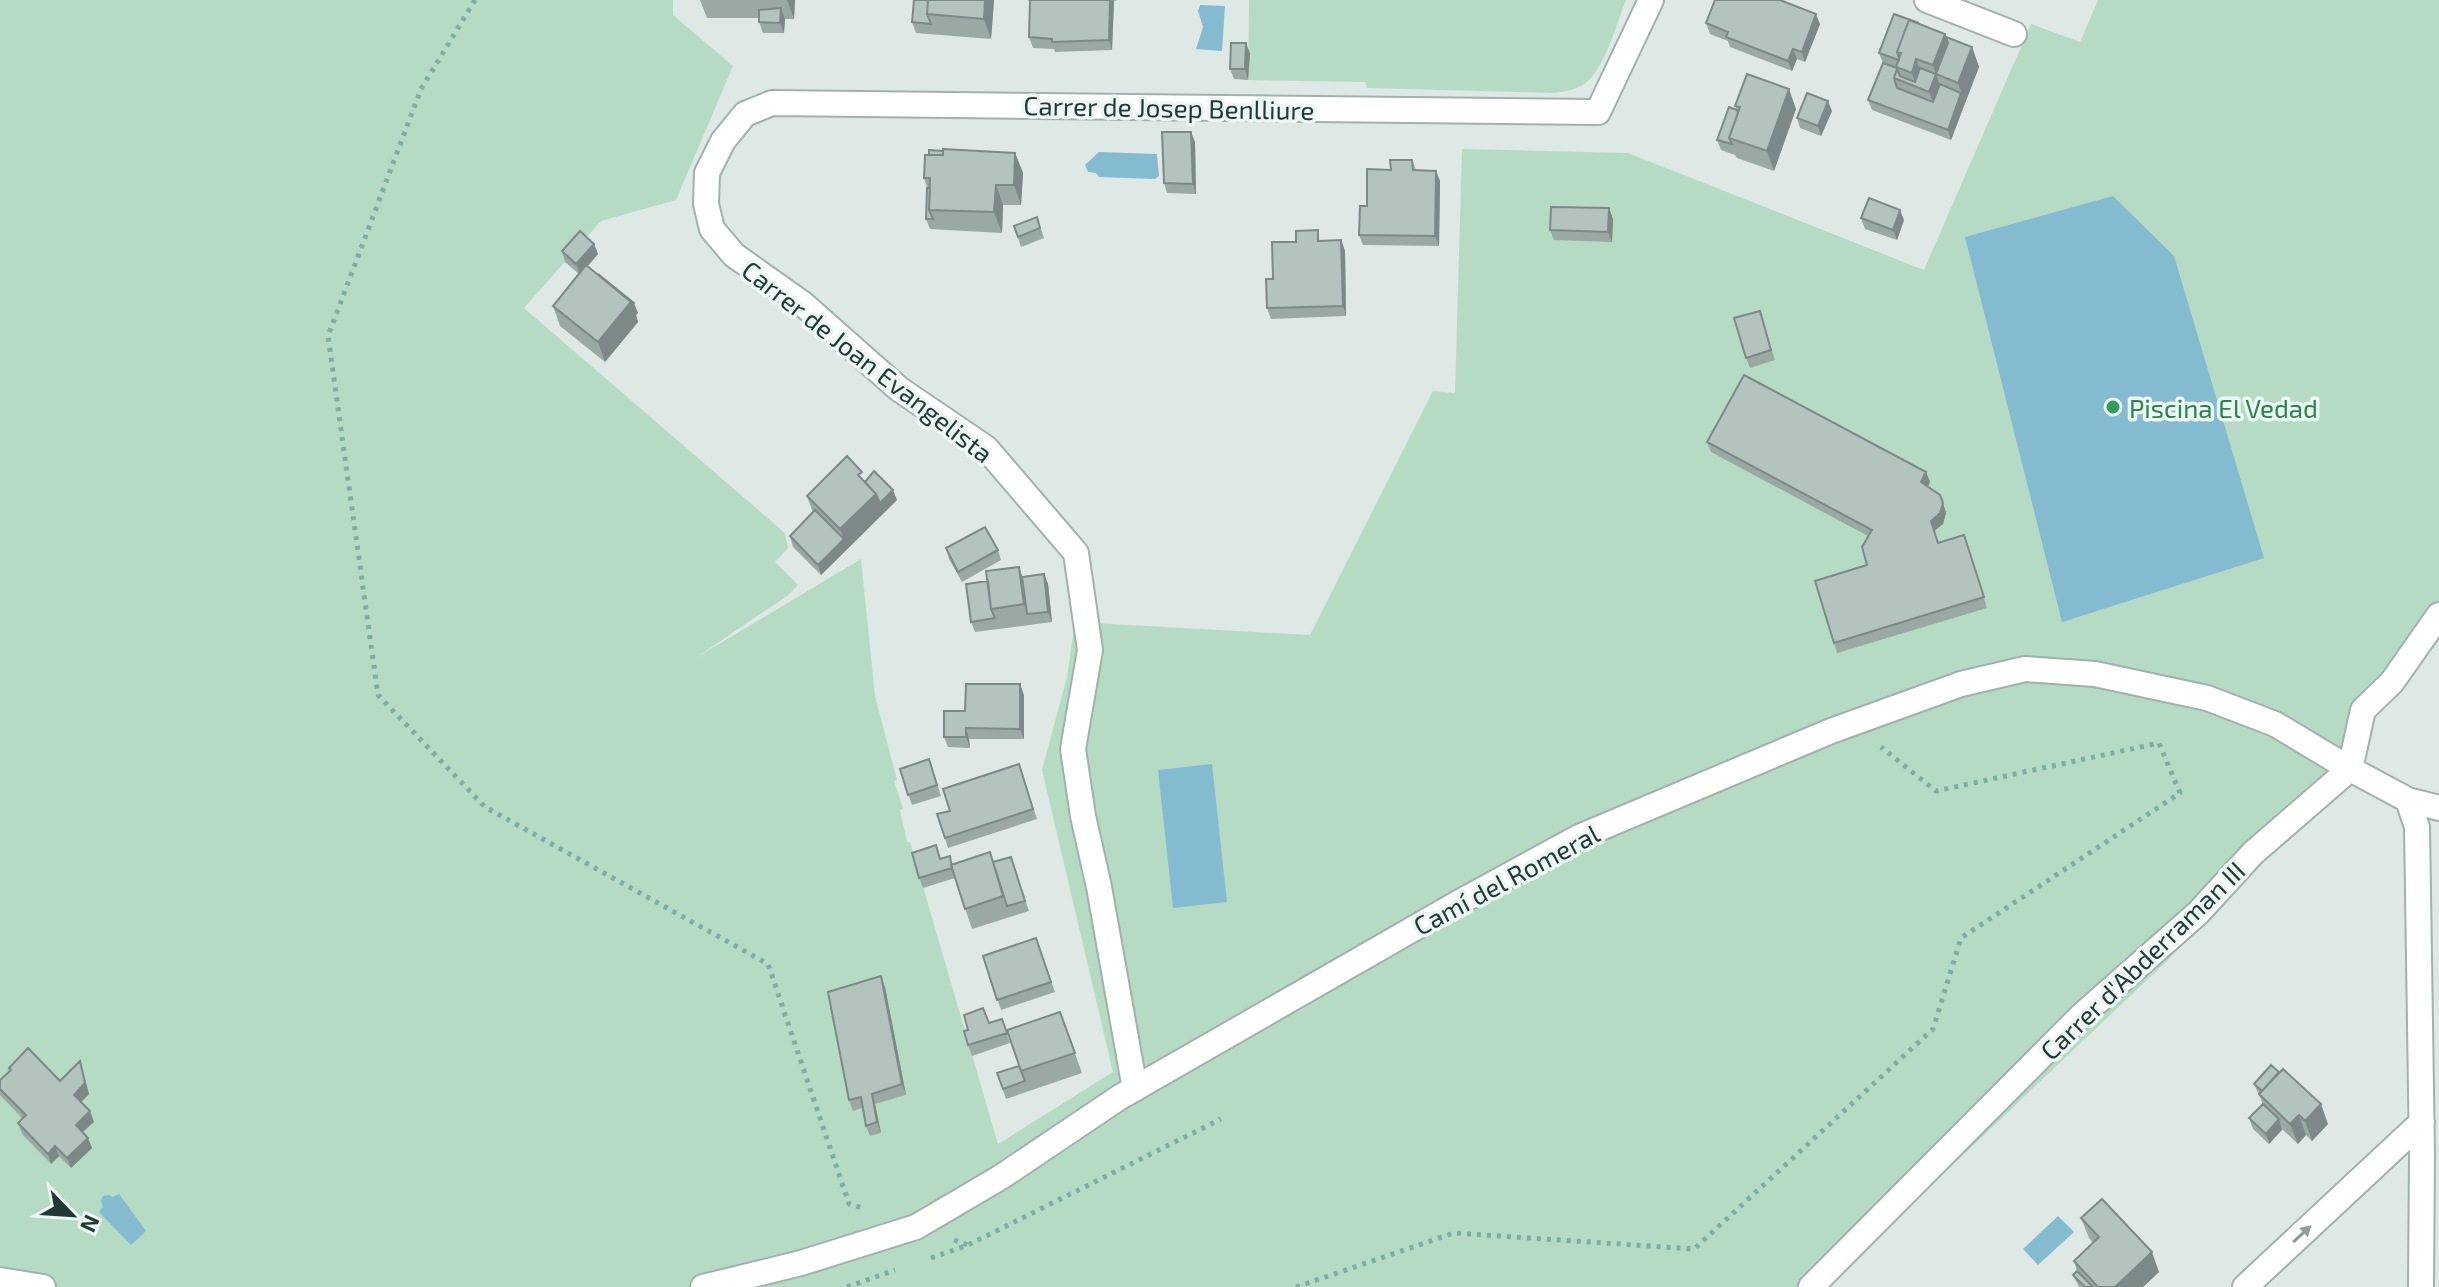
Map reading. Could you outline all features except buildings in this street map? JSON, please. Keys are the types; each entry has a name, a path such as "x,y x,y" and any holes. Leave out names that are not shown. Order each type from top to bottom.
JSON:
{"street":[{"name":"Carrer de Josep Benlliure","path":"712,229 706,204 707,173 723,141 745,114 772,103 1598,112 1651,0"},
{"path":"1927,0 2014,34"},
{"name":"Carrer de Joan Evangelista","path":"712,229 734,255 803,304 899,389 986,448 1076,553 1090,650 1073,749 1135,1089"},
{"path":"2350,769 2363,710 2392,682 2439,615"},
{"name":"Camí del Romeral","path":"703,1287 801,1263 916,1227 1001,1177 1135,1089 1579,837 1851,724 1961,684 2025,669 2095,674 2207,698 2275,724 2408,800 2439,808"},
{"name":"Carrer d'Abderraman III","path":"1811,1287 2081,1016 2198,913 2253,853 2350,769"},
{"path":"2408,800 2417,827 2422,1122 2421,1287"},
{"path":"2245,1287 2422,1122"},
{"path":"0,1280 43,1287"}],"path":[{"path":"475,0 421,89 328,336 378,695 485,807 768,964 849,1204 968,1245"},
{"path":"1296,1287 1454,1233 1694,1249 1933,1029 1961,938 2180,793 2159,743 1936,791 1851,724"},
{"path":"928,1259 968,1245 1221,1119"},
{"path":"847,1287 901,1268"}],"green space":[{"path":"0,0 673,0 673,15 733,66 676,200 601,221 524,308 785,533 788,548 775,562 798,585 787,596 697,657 861,559 875,696 897,780 894,781 903,808 900,810 907,842 910,842 998,1144 1113,1072 1042,770 1067,677 1075,622 1310,635 1433,391 1455,393 1462,149 1628,153 1924,270 2031,24 2080,42 2098,0 2439,0 2439,615 2363,710 2350,769 2168,960 1824,1287 0,1287"},
{"path":"1249,0 1626,0 1595,73 1582,86 1555,93 1367,88 1365,82 1248,80"}],"water":[{"path":"1200,5 1225,6 1222,51 1196,49 1203,27 1198,11"},
{"path":"1099,152 1157,154 1159,176 1155,179 1099,177 1096,173 1088,172 1085,165"},
{"name":"Piscina El Vedad","path":"2113,196 2174,256 2264,558 2062,622 1965,237"},
{"path":"1212,764 1227,902 1173,908 1158,770"},
{"path":"119,1194 146,1231 131,1245 99,1212 103,1207 103,1196"},
{"path":"2058,1216 2074,1232 2038,1265 2023,1249"}],"place":[{"name":"Piscina El Vedad","path":"2113,407"}]}
